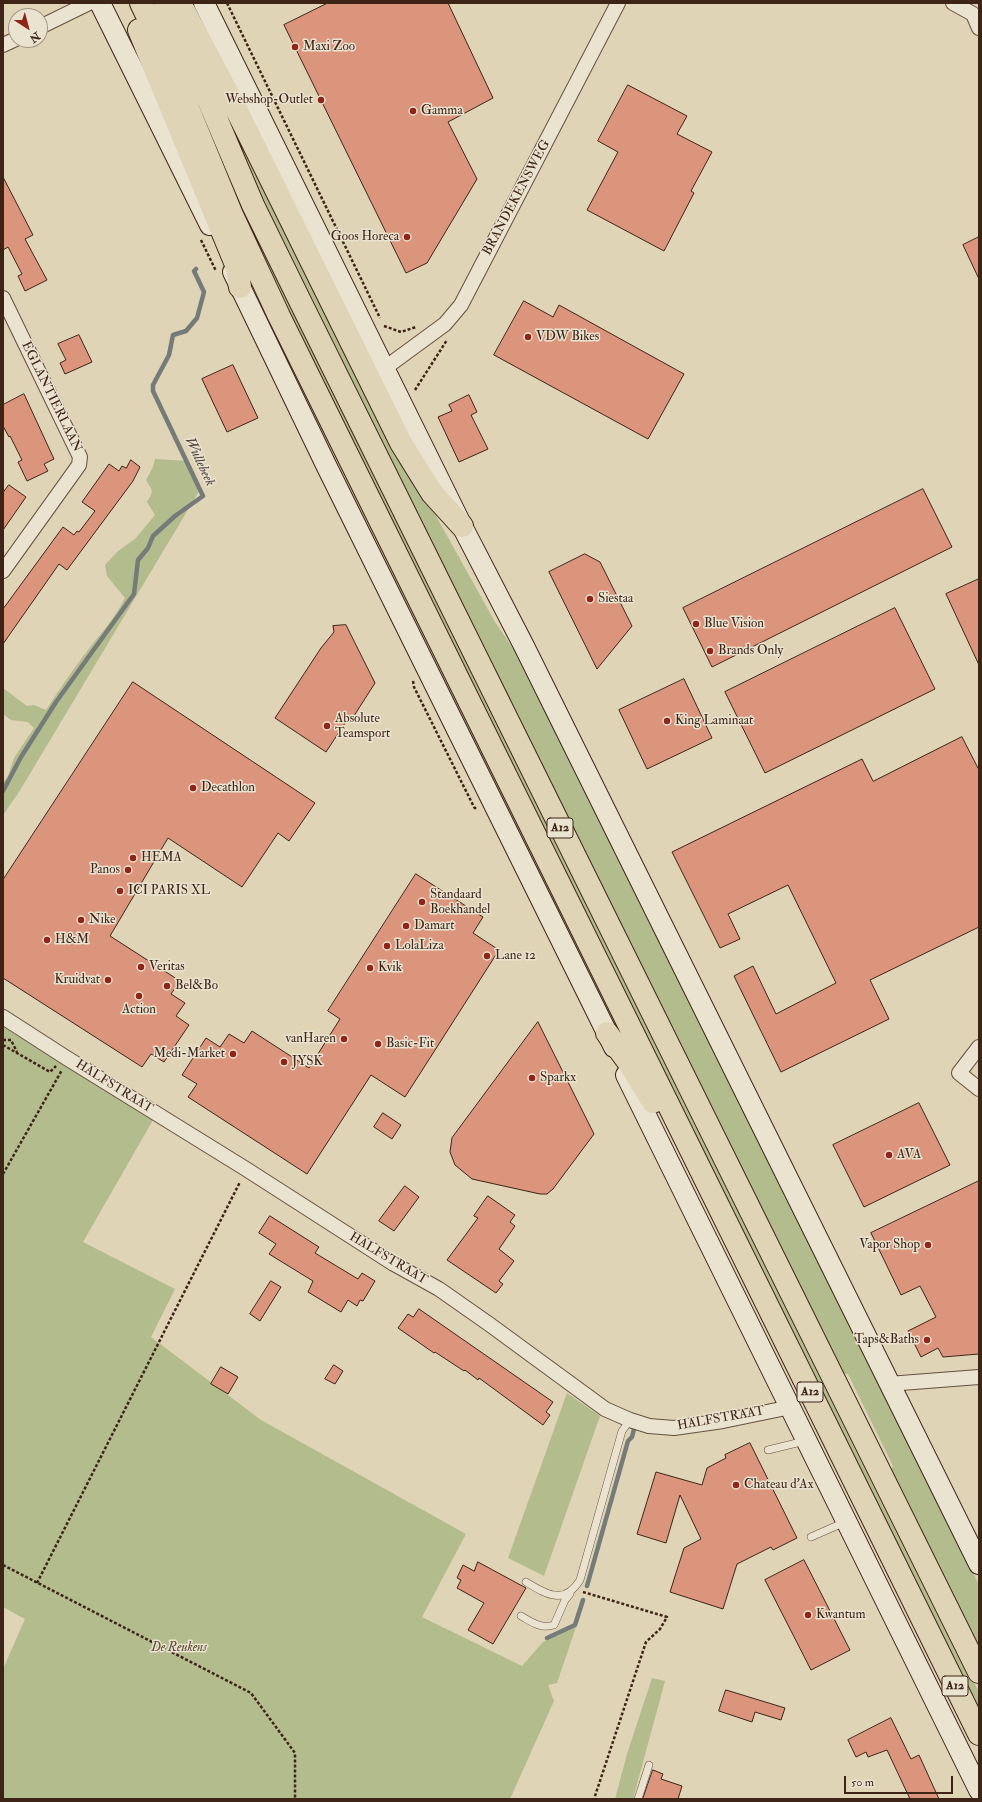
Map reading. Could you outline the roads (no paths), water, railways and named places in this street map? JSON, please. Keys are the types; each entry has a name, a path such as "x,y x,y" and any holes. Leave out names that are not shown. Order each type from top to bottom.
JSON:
{"highway":[{"path":"128,3 237,267 240,287"},
{"name":"A12","path":"141,3 166,55 232,215 279,316 979,1734"},
{"name":"A12","path":"165,3 194,66 253,205 979,1672"},
{"path":"180,3 237,111 401,443 432,492 462,526"},
{"path":"607,1033 629,1063 660,1114 689,1146"}],"main road":[{"path":"100,3 979,1790"},
{"path":"204,3 462,526 524,646 888,1384 979,1564"}],"street":[{"path":"48,23 89,3"},
{"name":"BRANDEKENSWEG","path":"385,368 445,324 461,305 618,3"},
{"path":"953,3 973,14 979,28"},
{"name":"EGLANTIERLAAN","path":"3,298 80,457 79,466 3,571"},
{"name":"HALFSTRAAT","path":"3,1017 65,1061 246,1169 394,1264 439,1289 605,1409 630,1420 649,1426 674,1428 723,1421 791,1407"},
{"path":"979,1047 959,1073 979,1089"},
{"path":"888,1384 979,1377"}],"lane":[{"path":"520,1616 539,1626 547,1627 554,1625 565,1600 580,1580 622,1431 630,1420"},
{"path":"768,1450 807,1441"},
{"path":"811,1537 847,1521"},
{"path":"526,1582 550,1594 563,1596 574,1590"},
{"path":"638,1799 649,1765"}],"waterway":[{"name":"Wullebeek","path":"3,791 21,757 56,702 134,594 138,560 148,548 153,536 175,516 203,496 153,391 153,385 169,355 173,335 186,331 197,318 204,292 194,271 196,269"},
{"path":"587,1586 628,1441 632,1437 634,1429"},
{"path":"547,1638 575,1625 583,1600"}],"place":[{"name":"Maxi Zoo","path":"295,47"},
{"name":"Webshop-Outlet","path":"321,100"},
{"name":"Gamma","path":"413,111"},
{"name":"Goos Horeca","path":"407,237"},
{"name":"VDW Bikes","path":"528,337"},
{"name":"Siestaa","path":"590,599"},
{"name":"Blue Vision","path":"696,624"},
{"name":"Brands Only","path":"710,651"},
{"name":"King Laminaat","path":"667,721"},
{"name":"Absolute Teamsport","path":"327,726"},
{"name":"Decathlon","path":"193,788"},
{"name":"HEMA","path":"133,858"},
{"name":"Panos","path":"128,870"},
{"name":"ICI PARIS XL","path":"120,891"},
{"name":"Standaard Boekhandel","path":"422,902"},
{"name":"Nike","path":"81,920"},
{"name":"Damart","path":"406,926"},
{"name":"H&M","path":"47,940"},
{"name":"LolaLiza","path":"387,946"},
{"name":"Lane 12","path":"487,956"},
{"name":"Veritas","path":"141,967"},
{"name":"Kvik","path":"370,968"},
{"name":"Kruidvat","path":"108,980"},
{"name":"Bel&Bo","path":"167,986"},
{"name":"Action","path":"139,996"},
{"name":"vanHaren","path":"344,1039"},
{"name":"Basic-Fit","path":"378,1044"},
{"name":"Medi-Market","path":"233,1054"},
{"name":"JYSK","path":"284,1062"},
{"name":"Sparkx","path":"532,1078"},
{"name":"AVA","path":"889,1155"},
{"name":"Vapor Shop","path":"928,1245"},
{"name":"Taps&Baths","path":"927,1340"},
{"name":"Chateau d'Ax","path":"736,1485"},
{"name":"Kwantum","path":"808,1615"}],"park label":[{"name":"De Reukens","path":"179,1648"}]}
